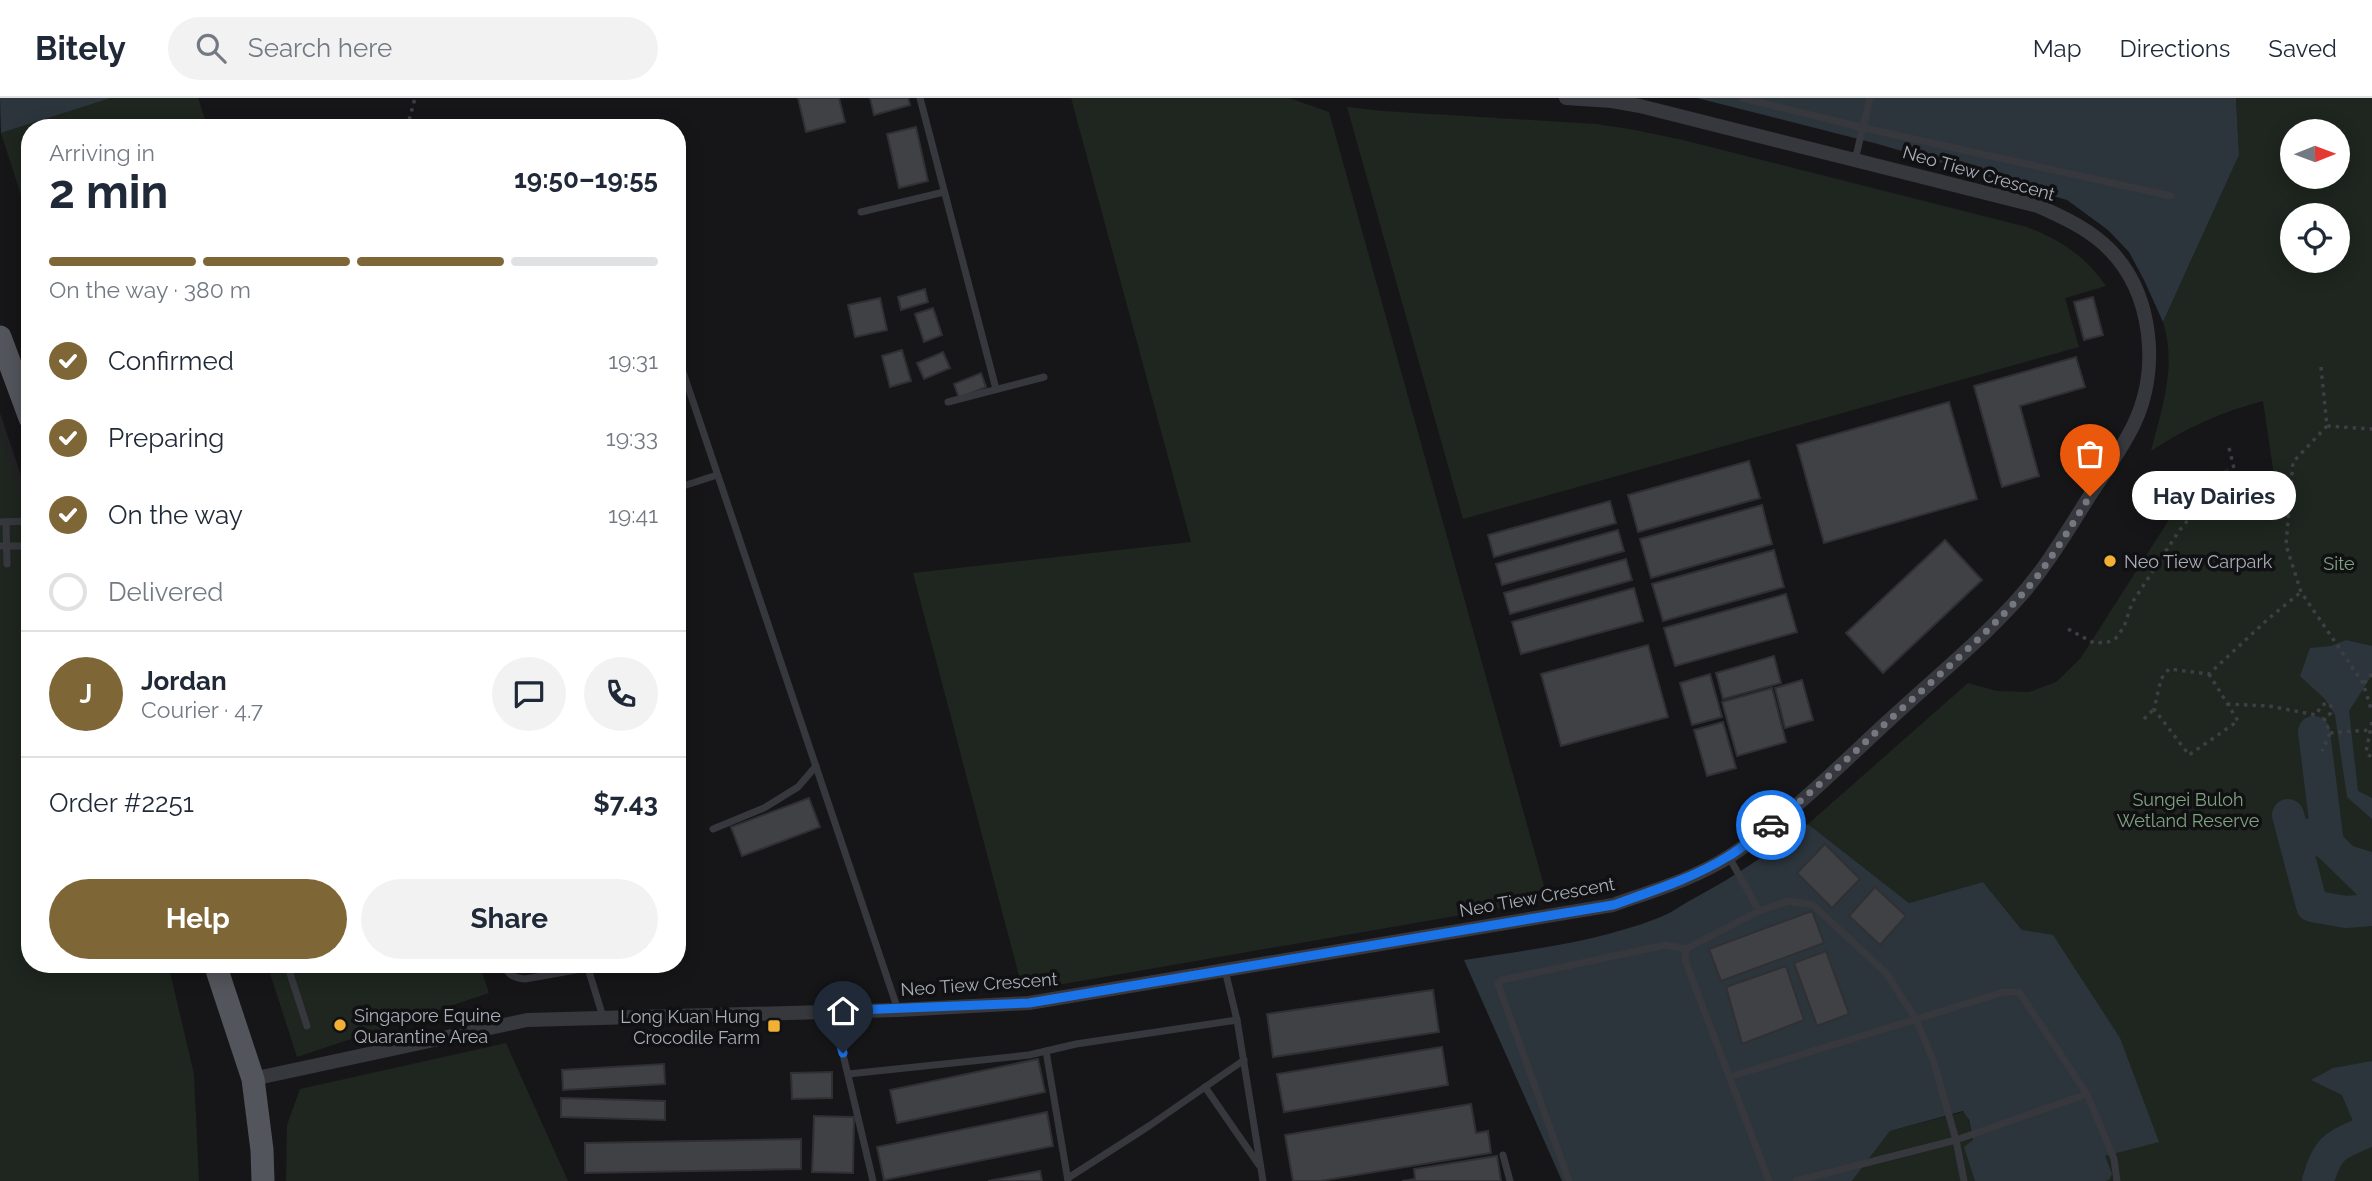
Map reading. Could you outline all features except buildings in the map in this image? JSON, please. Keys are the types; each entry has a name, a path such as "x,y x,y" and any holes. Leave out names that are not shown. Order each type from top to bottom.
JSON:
{"main road":[{"path":"0,337 21,394"},
{"path":"218,973 253,1079 263,1181"}],"street":[{"name":"Neo Tiew Crescent","path":"253,1079 527,1020 898,1010 1029,1003 1613,905 1678,883 1729,857 1806,798 1936,680 2017,601 2045,566 2120,450 2135,422 2143,400 2150,338 2133,285 2110,250 2063,218 2038,206 1640,106 1566,98"}],"lane":[{"path":"919,98 996,389"},
{"path":"1742,98 2171,196"},
{"path":"1856,160 1870,98"},
{"path":"862,212 944,192"},
{"path":"947,402 1044,377"},
{"path":"686,381 898,1010"},
{"path":"686,485 717,475"},
{"path":"7,564 3,546 3,522 21,521"},
{"path":"3,546 21,546"},
{"path":"713,829 765,808 798,788 816,766"},
{"path":"1729,857 1759,911"},
{"path":"1569,1181 1498,984 1502,979 1665,945 1686,948 1759,911 1789,901 1814,905 1886,973 1916,1019 1934,1063 1956,1140 1964,1181"},
{"path":"1686,948 1685,960 1769,1181"},
{"path":"1225,971 1237,1020 1263,1181"},
{"path":"290,973 307,1026"},
{"path":"508,973 515,978 525,979 554,973"},
{"path":"589,973 604,1018"},
{"path":"1729,1077 2004,992 2019,992 2087,1094 2114,1159 2117,1181"},
{"path":"832,1011 873,1181"},
{"path":"848,1074 1046,1051 1076,1044 1237,1020"},
{"path":"1046,1051 1068,1180 1244,1060"},
{"path":"1205,1087 1261,1168"},
{"path":"1796,1181 1956,1140 2087,1094"},
{"path":"1503,1155 1510,1181"}],"path":[{"path":"409,119 415,98"},
{"path":"2321,367 2326,426 2293,462 2286,545 2301,592 2363,683 2372,712"},
{"path":"2326,426 2372,429"},
{"path":"2229,448 2242,498"},
{"path":"2068,628 2094,643 2101,644 2115,639 2124,627 2132,603 2179,531 2204,501 2222,492 2229,498 2290,494"},
{"path":"2209,674 2268,618 2301,592"},
{"path":"2144,719 2154,709 2161,679 2169,669 2209,674"},
{"path":"2154,709 2189,755 2238,721 2209,674"},
{"path":"2363,683 2372,674"},
{"path":"2227,704 2269,706 2316,715 2322,705 2328,703 2331,713 2324,718 2330,733 2322,751"},
{"path":"2372,722 2366,752 2372,758"},
{"path":"2330,733 2369,730"}],"shaded area":[{"path":"0,98 111,98 45,119 21,119 21,127 1,133"},
{"path":"1697,98 2236,98 2239,155 2163,322 2129,252 2108,230 2067,200 1878,144"},
{"path":"0,413 21,475 21,512 0,512"},
{"path":"2346,640 2372,646 2372,675 2349,711 2358,791 2372,798 2372,819 2347,797 2335,715 2325,699 2300,676 2310,648 2331,646"},
{"path":"2288,815 2319,821 2346,844 2372,852 2372,866 2334,866 2299,847"},
{"path":"1808,824 1909,903 1983,882 2022,930 2053,935 2120,1038 2159,1142 2105,1156 2112,1174 2109,1180 2105,1181 1975,1181 1964,1147 1973,1140 1969,1120 1963,1111 1890,1131 1852,1181 1562,1181 1464,960 1587,939 1662,916 1736,874"},
{"path":"2372,1061 2372,1127 2354,1124 2342,1095 2311,1080 2333,1068"}],"green space":[{"path":"111,98 198,98 205,119 45,119"},
{"path":"1071,98 1289,98 1329,112 1548,900 1023,991 913,573 1191,542"},
{"name":"Sungei Buloh Wetland Reserve","path":"2236,98 2372,98 2372,1181 2014,1181 2022,930 1983,882 1909,903 1808,824 1968,683 1997,691 2029,692 2056,682 2080,659 2181,501 2194,487 2228,468 2235,492 2275,482 2263,401 2205,421 2151,451 2168,371 2169,355 2163,322 2239,155"},
{"path":"1347,107 1596,124 1683,140 2027,227 2051,237 2071,250 2090,266 2106,286 2065,298 2079,347 1463,519"},
{"path":"21,127 21,195 1,133"},
{"path":"0,433 21,499 21,973 170,973 194,1074 199,1181 0,1181"},
{"name":"Singapore Equine Quarantine Area","path":"270,973 482,973 489,993 297,1057"},
{"path":"506,1043 568,1181 286,1181 287,1125 300,1089"},
{"path":"1966,1111 1983,1181 1852,1181 1890,1131"}],"waterway":[{"path":"2314,732 2328,844 2372,887"},
{"path":"2288,815 2312,906 2346,912 2372,910"},
{"path":"2318,1181 2326,1159 2337,1146 2372,1129"}],"way so far":[{"path":"1771,825 1806,798 1936,680 2017,601 2045,566 2090,496"}],"place":[{"name":"Hay Dairies","path":"2090,496"},
{"name":"Neo Tiew Carpark","path":"2110,561"},
{"name":"Singapore Equine Quarantine Area","path":"340,1025"},
{"name":"Long Kuan Hung Crocodile Farm","path":"774,1026"}],"route":[{"path":"843,1053 832,1011 1029,1003 1613,905 1678,883 1729,857 1771,825"}],"park label":[{"name":"Site","path":"2339,563"}]}
